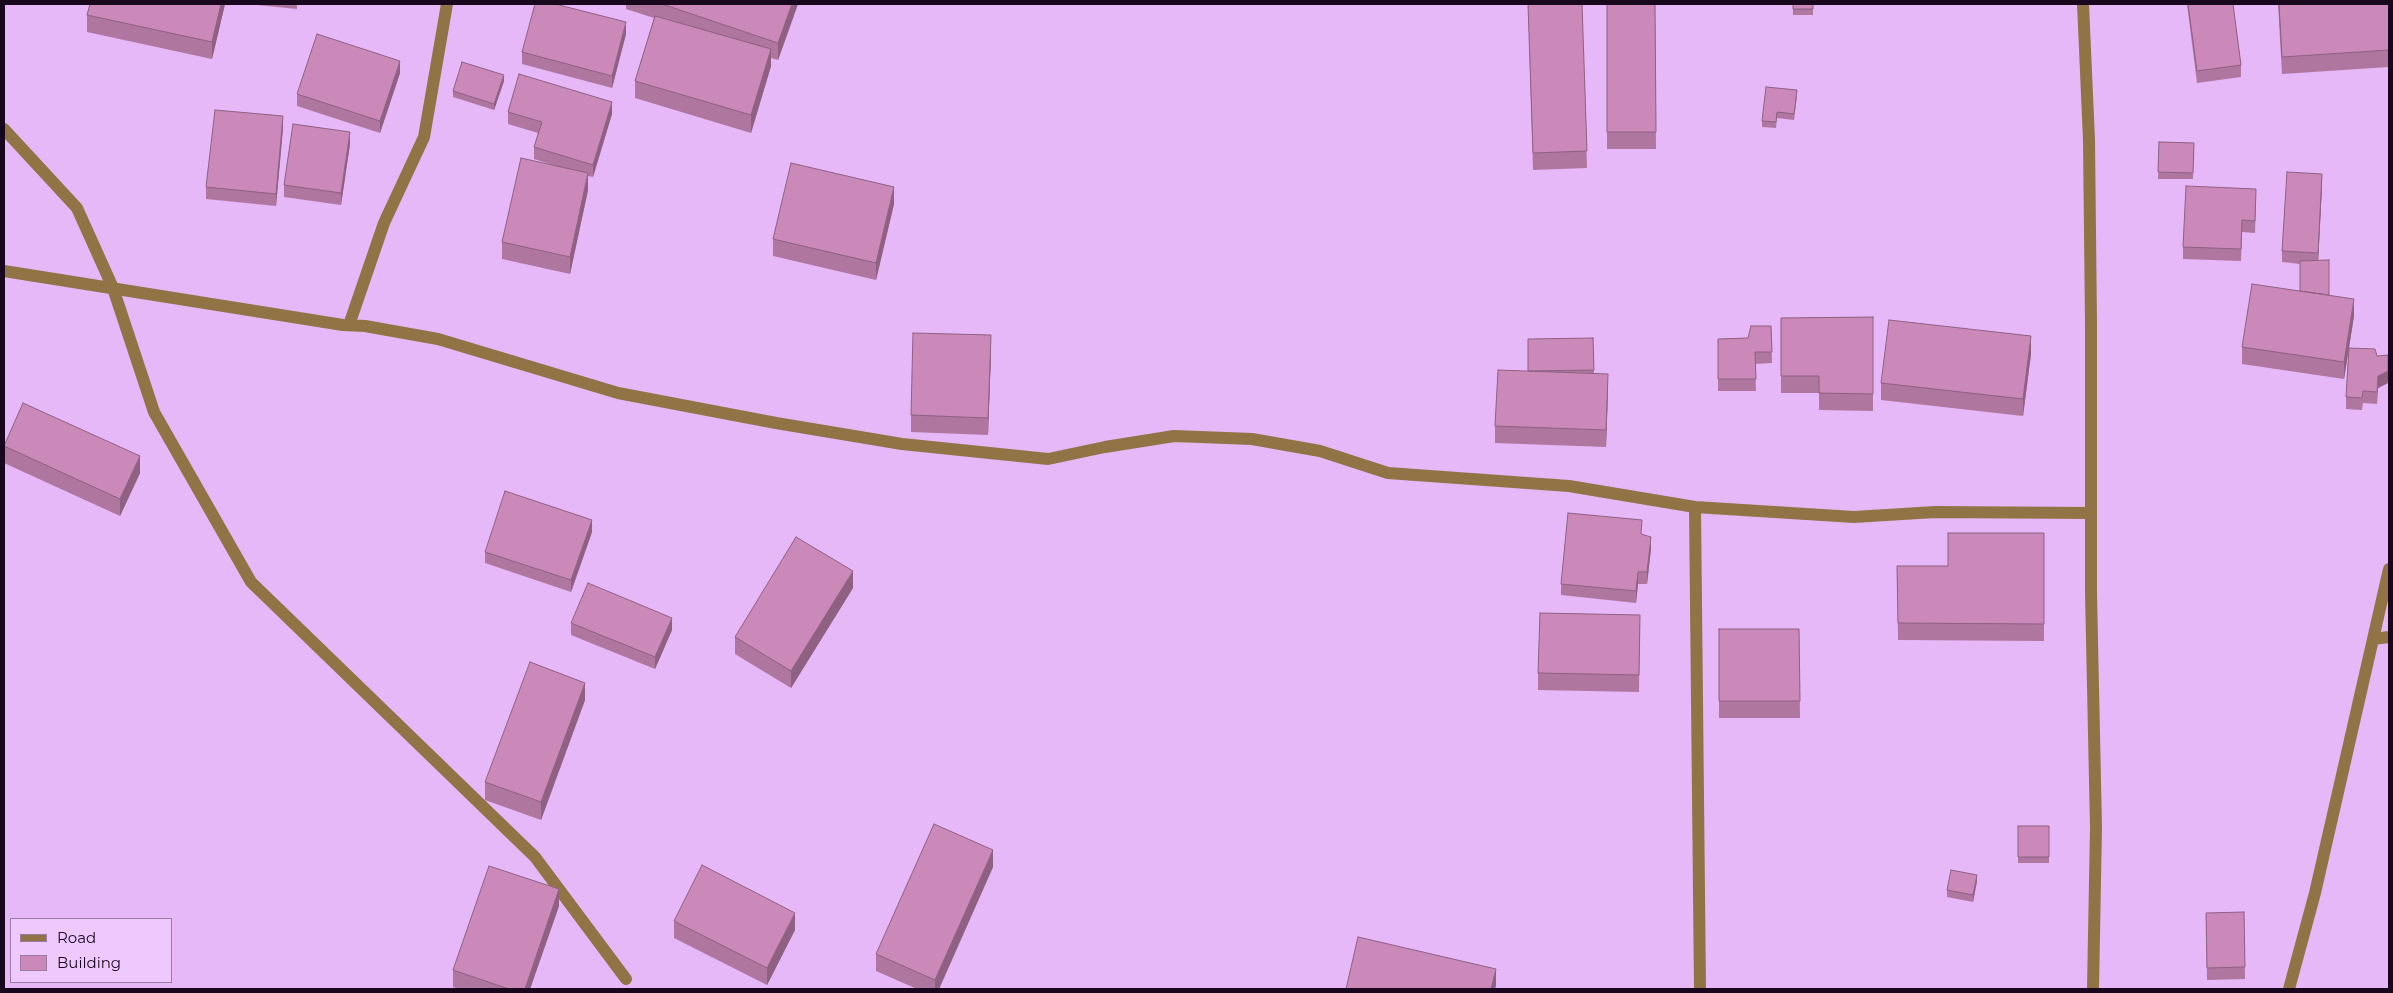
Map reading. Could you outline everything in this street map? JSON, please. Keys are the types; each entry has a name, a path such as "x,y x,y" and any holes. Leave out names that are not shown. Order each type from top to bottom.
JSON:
{"street":[{"path":"349,325 384,223 424,137 447,4"},
{"path":"2083,4 2089,140 2091,513 2096,827 2093,989"},
{"path":"4,129 78,208 113,288 154,412 251,582 535,857 626,979"},
{"path":"4,271 365,326 438,340 618,393 776,423 902,444 1048,459 1105,447 1174,436 1252,439 1320,451 1388,473 1569,486 1695,507 1854,517 1935,512 2091,513"},
{"path":"1695,507 1700,989"},
{"path":"2288,989 2314,892 2389,569"},
{"path":"2373,639 2389,637"}],"building":[{"path":"90,4 221,4 212,42 87,15"},
{"path":"535,4 555,4 626,22 612,76 522,52"},
{"path":"662,4 792,4 778,43"},
{"path":"1528,4 1582,4 1587,151 1533,153"},
{"path":"1607,4 1655,4 1656,132 1607,132"},
{"path":"1793,4 1813,4 1813,9 1793,9"},
{"path":"2188,4 2233,4 2241,65 2197,71"},
{"path":"2279,4 2389,4 2389,50 2282,57"},
{"path":"655,16 771,49 751,115 635,81"},
{"path":"317,34 400,61 380,121 297,94"},
{"path":"462,62 504,75 494,104 453,91"},
{"path":"519,74 612,102 593,165 534,147 542,122 508,112"},
{"path":"1766,87 1797,90 1794,114 1777,112 1776,122 1762,121"},
{"path":"215,110 283,116 276,194 206,187"},
{"path":"293,124 350,132 341,193 284,185"},
{"path":"2159,142 2194,143 2193,173 2158,172"},
{"path":"521,158 588,173 570,257 502,242"},
{"path":"791,163 894,187 876,263 773,239"},
{"path":"2287,172 2322,174 2318,253 2282,251"},
{"path":"2186,186 2256,189 2255,221 2242,220 2241,249 2183,247"},
{"path":"2329,260 2329,295 2300,291 2300,261"},
{"path":"2252,284 2354,299 2344,362 2242,347"},
{"path":"1873,317 1873,394 1819,393 1819,376 1781,376 1781,318"},
{"path":"1889,320 2031,336 2023,399 1881,383"},
{"path":"1751,326 1771,326 1772,352 1755,352 1756,379 1718,379 1718,339 1748,338"},
{"path":"913,333 991,335 988,418 911,415"},
{"path":"1593,338 1594,370 1528,371 1528,339"},
{"path":"2349,348 2375,349 2377,356 2388,355 2388,371 2378,376 2377,392 2363,391 2362,398 2346,397"},
{"path":"1498,370 1608,374 1606,430 1495,426"},
{"path":"23,403 140,456 120,499 4,446"},
{"path":"505,491 592,520 571,580 485,552"},
{"path":"1568,513 1642,520 1641,534 1651,537 1647,572 1638,572 1636,591 1561,584"},
{"path":"1948,533 2044,533 2044,624 1898,623 1897,566 1948,566"},
{"path":"796,537 853,571 791,671 735,637"},
{"path":"588,583 672,618 655,657 571,623"},
{"path":"1540,613 1640,615 1639,675 1538,673"},
{"path":"1719,629 1799,629 1800,701 1719,701"},
{"path":"530,662 585,683 541,802 485,782"},
{"path":"934,824 993,850 935,980 876,954"},
{"path":"2018,826 2049,826 2049,857 2018,857"},
{"path":"702,865 795,913 767,968 674,921"},
{"path":"489,866 559,889 525,989 509,989 453,970"},
{"path":"1951,870 1977,875 1973,895 1947,890"},
{"path":"2244,912 2245,967 2207,968 2206,913"},
{"path":"1358,937 1496,969 1491,989 1346,989"}]}
